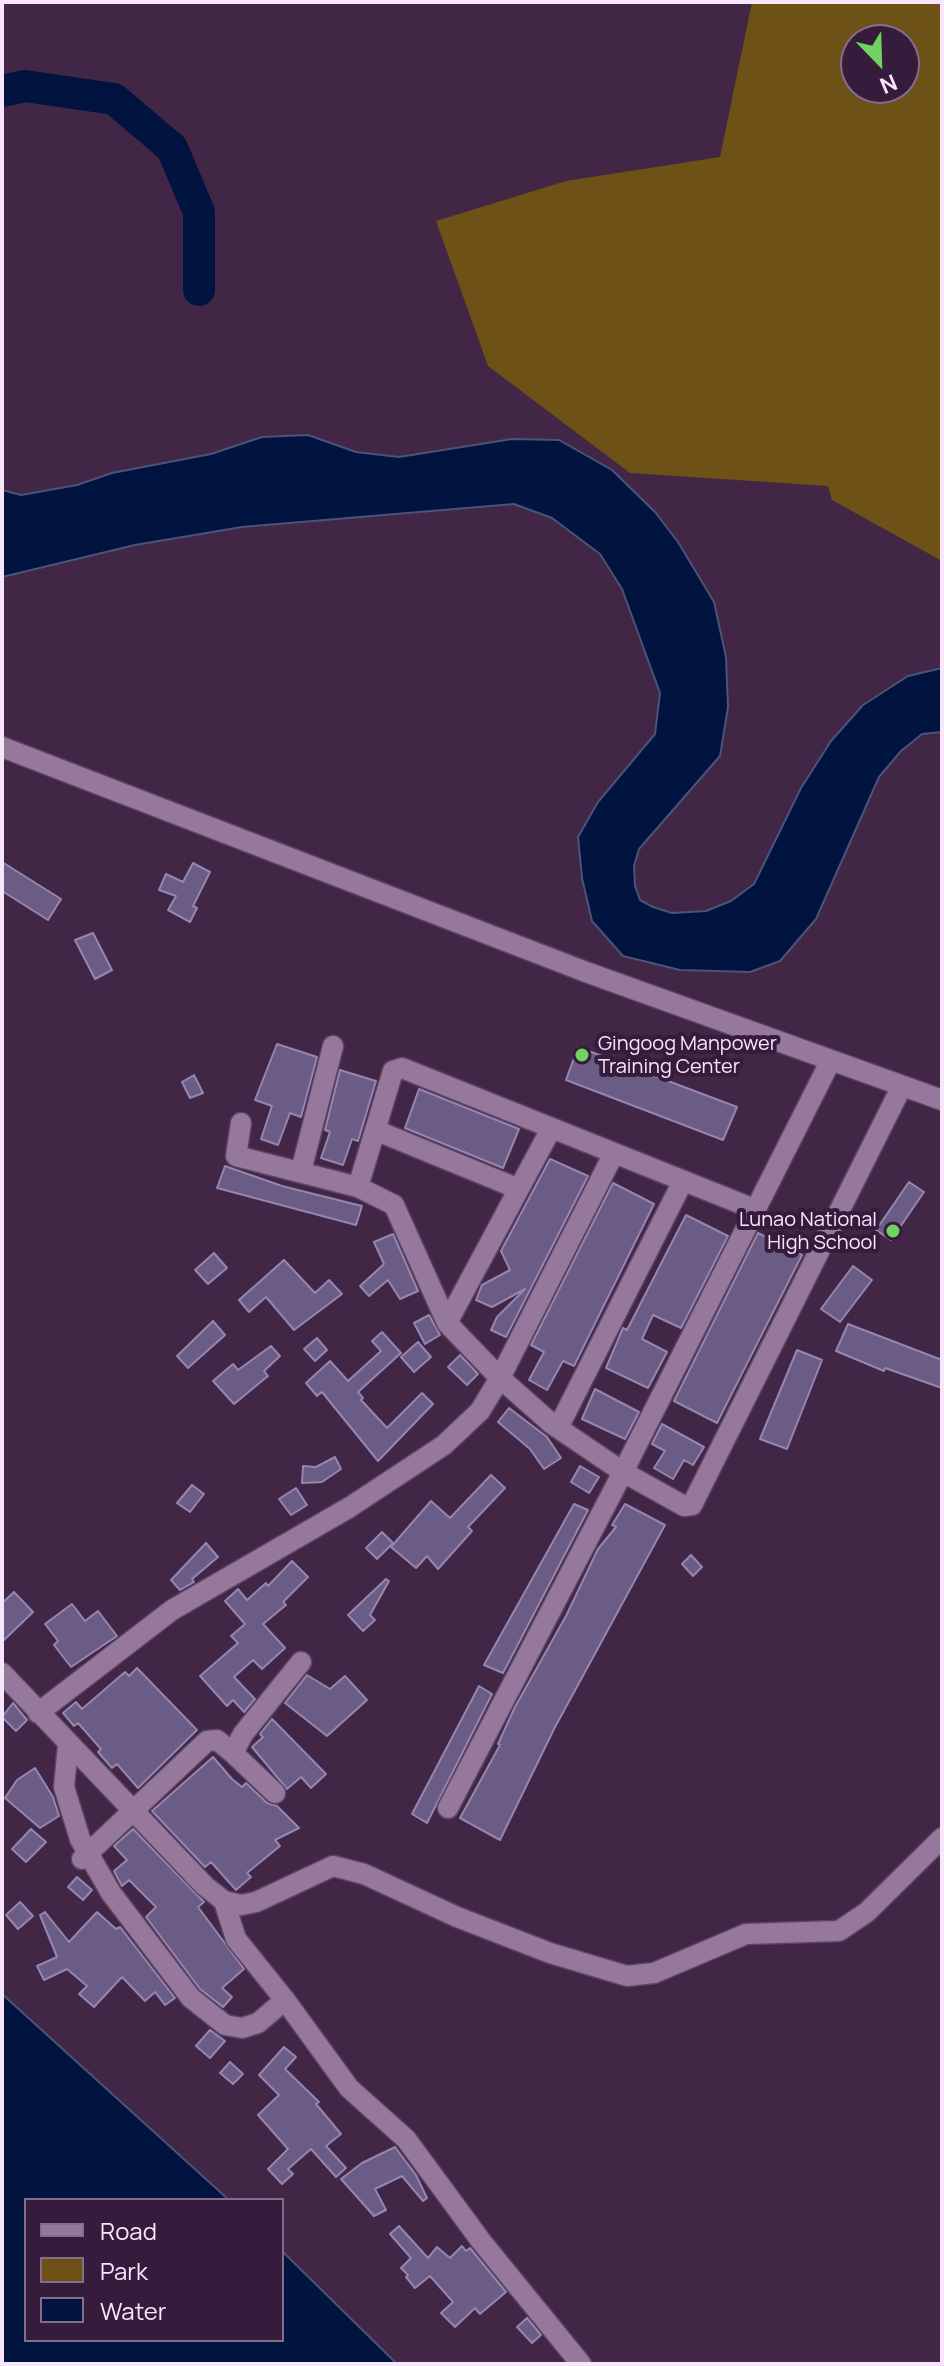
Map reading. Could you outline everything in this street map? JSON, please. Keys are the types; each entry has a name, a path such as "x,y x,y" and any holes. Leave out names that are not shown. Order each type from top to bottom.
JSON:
{"street":[{"path":"2,747 586,972 942,1100"},
{"path":"301,1171 333,1046"},
{"path":"448,1808 623,1472 830,1062"},
{"path":"358,1187 393,1071 402,1068 754,1209"},
{"path":"241,1123 236,1156 301,1171 390,1199 400,1213 447,1323 500,1378 558,1428 623,1472 684,1506 692,1505 902,1086"},
{"path":"447,1323 551,1129"},
{"path":"375,1130 519,1189"},
{"path":"38,1713 172,1610 350,1507 444,1445 480,1411 500,1378 614,1153"},
{"path":"558,1428 683,1181"},
{"path":"233,1753 243,1734 301,1662"},
{"path":"4,1679 205,1886 224,1901 241,1905 256,1902 333,1866 364,1874 434,1907 550,1953 627,1976 654,1973 746,1934 839,1931 860,1918 942,1838"},
{"path":"84,1857 207,1741 217,1740 275,1793"},
{"path":"68,1745 64,1761 66,1804 84,1857 191,1998 213,2018 233,2027 249,2027 285,2000"},
{"path":"224,1901 236,1939 349,2088 406,2139 481,2241 581,2364"}],"green space":[{"path":"752,2 942,2 942,561 832,500 828,486 630,473 488,366 436,221 566,181 720,157"}],"water":[{"path":"308,435 356,452 399,457 512,439 559,440 612,470 655,512 678,542 714,602 726,657 728,707 720,756 639,849 634,866 635,886 640,900 653,907 672,913 706,911 731,901 754,884 801,788 831,741 863,705 908,676 942,668 942,732 922,734 901,751 879,777 816,919 780,961 750,972 680,970 623,956 592,921 582,878 578,837 598,802 655,734 660,693 622,589 600,554 552,518 514,504 242,527 135,545 2,577 2,490 21,495 77,485 112,473 211,454 262,437"},
{"path":"2,1994 227,2198 24,2198 24,2342 284,2342 284,2253 397,2364 2,2364"}],"building":[{"path":"2,862 61,899 48,920 2,891"},
{"path":"193,863 210,872 193,906 197,908 190,922 168,910 176,896 159,890 166,874 183,882"},
{"path":"93,933 112,970 95,979 75,940"},
{"path":"277,1044 317,1057 301,1117 290,1113 278,1145 261,1139 272,1106 255,1100"},
{"path":"578,1047 737,1107 723,1140 566,1080"},
{"path":"340,1070 376,1081 358,1141 352,1139 343,1165 321,1158 330,1132 325,1130"},
{"path":"194,1075 203,1093 190,1098 182,1082"},
{"path":"419,1089 519,1129 503,1168 405,1128"},
{"path":"550,1159 588,1176 506,1337 491,1330 497,1317 525,1289 492,1307 476,1300 482,1285 510,1270 501,1251"},
{"path":"225,1166 282,1186 362,1206 356,1225 217,1188"},
{"path":"909,1182 924,1192 891,1240 876,1230"},
{"path":"613,1183 654,1204 574,1366 563,1361 547,1390 529,1380 544,1352 531,1345"},
{"path":"686,1215 728,1236 681,1328 653,1315 642,1339 667,1352 648,1388 606,1368 623,1328 627,1330"},
{"path":"758,1233 802,1255 717,1423 674,1401"},
{"path":"393,1234 418,1291 400,1299 388,1280 369,1296 360,1286 384,1264 374,1242"},
{"path":"214,1253 227,1268 208,1284 195,1270"},
{"path":"284,1260 315,1293 329,1280 342,1294 294,1330 266,1297 249,1312 239,1300"},
{"path":"853,1266 872,1280 840,1322 821,1309"},
{"path":"429,1315 440,1335 425,1344 414,1323"},
{"path":"213,1321 225,1335 188,1368 177,1356"},
{"path":"848,1324 942,1360 942,1388 885,1368 884,1371 836,1351"},
{"path":"382,1332 401,1353 358,1392 363,1398 361,1400 387,1428 422,1393 433,1404 378,1461 322,1392 317,1396 306,1383 330,1361 348,1381 381,1351 372,1341"},
{"path":"317,1338 327,1350 315,1361 304,1349"},
{"path":"418,1342 431,1357 414,1372 401,1357"},
{"path":"271,1346 280,1356 264,1371 268,1376 234,1404 213,1381 233,1364 238,1370"},
{"path":"797,1350 822,1360 787,1449 760,1439"},
{"path":"460,1355 478,1374 467,1385 448,1367"},
{"path":"595,1389 639,1412 625,1439 582,1419"},
{"path":"509,1408 547,1437 561,1458 544,1469 530,1449 498,1422"},
{"path":"662,1424 704,1447 693,1465 684,1460 673,1479 654,1468 665,1451 652,1444"},
{"path":"335,1457 341,1469 322,1482 302,1483 303,1466 316,1467"},
{"path":"580,1466 599,1477 589,1493 571,1482"},
{"path":"491,1475 505,1488 468,1527 472,1531 438,1569 427,1556 416,1568 391,1547 431,1501 450,1518"},
{"path":"192,1485 204,1494 190,1512 177,1503"},
{"path":"296,1488 307,1505 291,1515 279,1499"},
{"path":"574,1504 588,1510 503,1673 484,1665"},
{"path":"625,1504 665,1525 554,1729 500,1840 460,1818 598,1549 616,1527 612,1525"},
{"path":"382,1532 393,1543 377,1559 366,1548"},
{"path":"206,1543 218,1557 192,1579 194,1582 180,1590 171,1580"},
{"path":"691,1555 702,1567 693,1576 682,1564"},
{"path":"292,1561 308,1577 283,1602 286,1605 263,1624 285,1648 262,1669 253,1660 234,1677 255,1699 244,1712 233,1700 227,1706 200,1676 238,1643 231,1636 245,1624 225,1601 238,1589 247,1600 266,1583 268,1586"},
{"path":"386,1579 389,1581 370,1615 375,1620 363,1631 348,1615"},
{"path":"14,1592 33,1612 2,1642 2,1603"},
{"path":"72,1604 85,1621 98,1611 117,1636 71,1667 54,1645 58,1641 45,1624"},
{"path":"137,1668 197,1730 138,1788 117,1764 112,1768 98,1752 101,1749 78,1723 74,1726 63,1713 76,1702 82,1709 125,1672 129,1676"},
{"path":"307,1675 330,1689 345,1676 367,1700 327,1736 285,1703"},
{"path":"479,1686 492,1694 427,1823 412,1814"},
{"path":"13,1703 27,1720 16,1731 2,1717"},
{"path":"272,1719 326,1774 311,1788 301,1777 287,1789 252,1747 263,1737 260,1734"},
{"path":"213,1757 232,1779 242,1787 246,1783 267,1803 277,1806 299,1828 275,1840 280,1846 247,1873 251,1877 236,1890 211,1862 205,1867 152,1811"},
{"path":"35,1768 53,1797 59,1816 40,1828 5,1798 17,1780"},
{"path":"31,1829 46,1842 26,1862 12,1849"},
{"path":"133,1829 204,1902 198,1907 244,1969 222,1988 232,1997 223,2007 200,1989 146,1917 156,1907 129,1880 122,1886 114,1871 127,1860 114,1846"},
{"path":"77,1877 92,1890 83,1900 68,1887"},
{"path":"20,1902 33,1916 18,1929 6,1915"},
{"path":"45,1912 69,1942 97,1912 116,1929 120,1927 175,1998 165,2005 155,1992 145,2001 122,1977 94,2007 79,1994 87,1986 67,1969 44,1980 37,1966 57,1957 40,1915"},
{"path":"210,2030 225,2041 210,2058 196,2046"},
{"path":"284,2047 296,2057 285,2069 319,2102 316,2104 341,2134 326,2146 346,2168 336,2177 311,2149 288,2169 293,2174 282,2184 268,2169 288,2149 258,2115 279,2095 259,2075"},
{"path":"230,2062 243,2074 233,2084 220,2073"},
{"path":"395,2147 416,2175 427,2198 423,2201 402,2176 375,2189 386,2210 374,2216 341,2179 362,2163"},
{"path":"399,2226 428,2258 437,2247 450,2258 462,2246 466,2251 470,2248 506,2292 480,2314 475,2308 455,2327 441,2313 453,2302 430,2276 415,2288 401,2268 411,2258 390,2234"},
{"path":"527,2318 541,2335 532,2343 517,2327"}],"waterway":[{"path":"2,91 25,86 114,99 172,148 199,212 199,290"}],"place":[{"name":"Gingoog Manpower Training Center","path":"582,1055"},
{"name":"Lunao National High School","path":"893,1231"}]}
